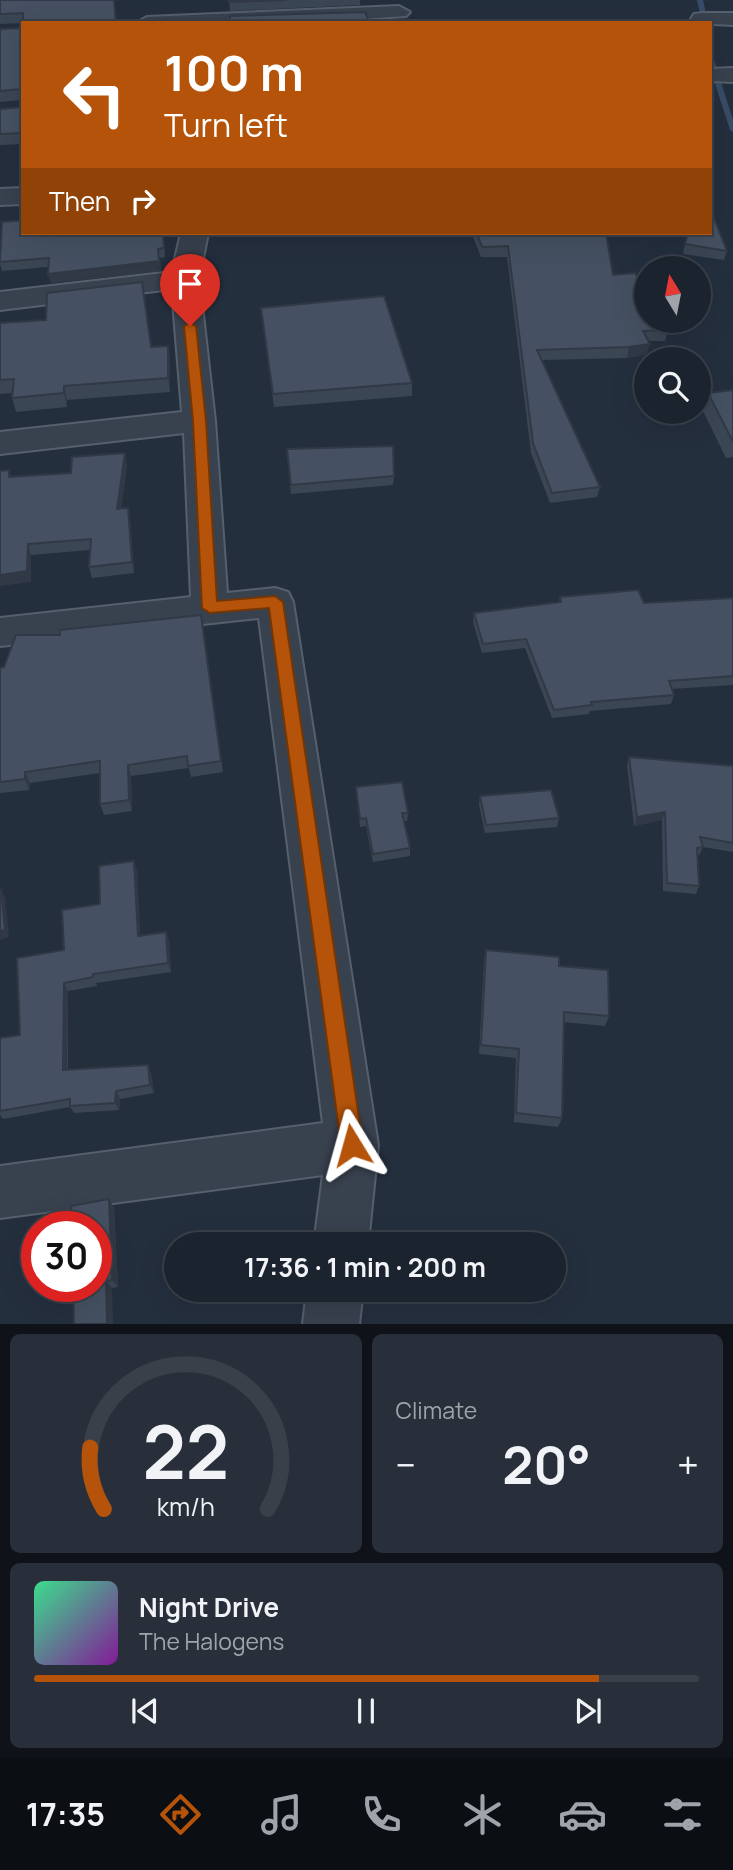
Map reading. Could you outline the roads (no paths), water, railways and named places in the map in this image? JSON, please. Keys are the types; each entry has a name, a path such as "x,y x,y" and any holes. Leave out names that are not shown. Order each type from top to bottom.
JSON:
{"street":[{"path":"150,21 155,0"},
{"path":"194,21 398,12"},
{"path":"702,19 733,19"},
{"path":"0,197 21,196"},
{"path":"194,235 185,279 199,421 210,608"},
{"path":"0,301 185,279"},
{"path":"0,443 199,421"},
{"path":"0,632 275,602 352,1145 342,1232"},
{"path":"0,1192 352,1145"},
{"path":"331,1324 334,1302"}],"waterway":[{"path":"700,0 705,21"},
{"path":"712,63 733,130"}]}
